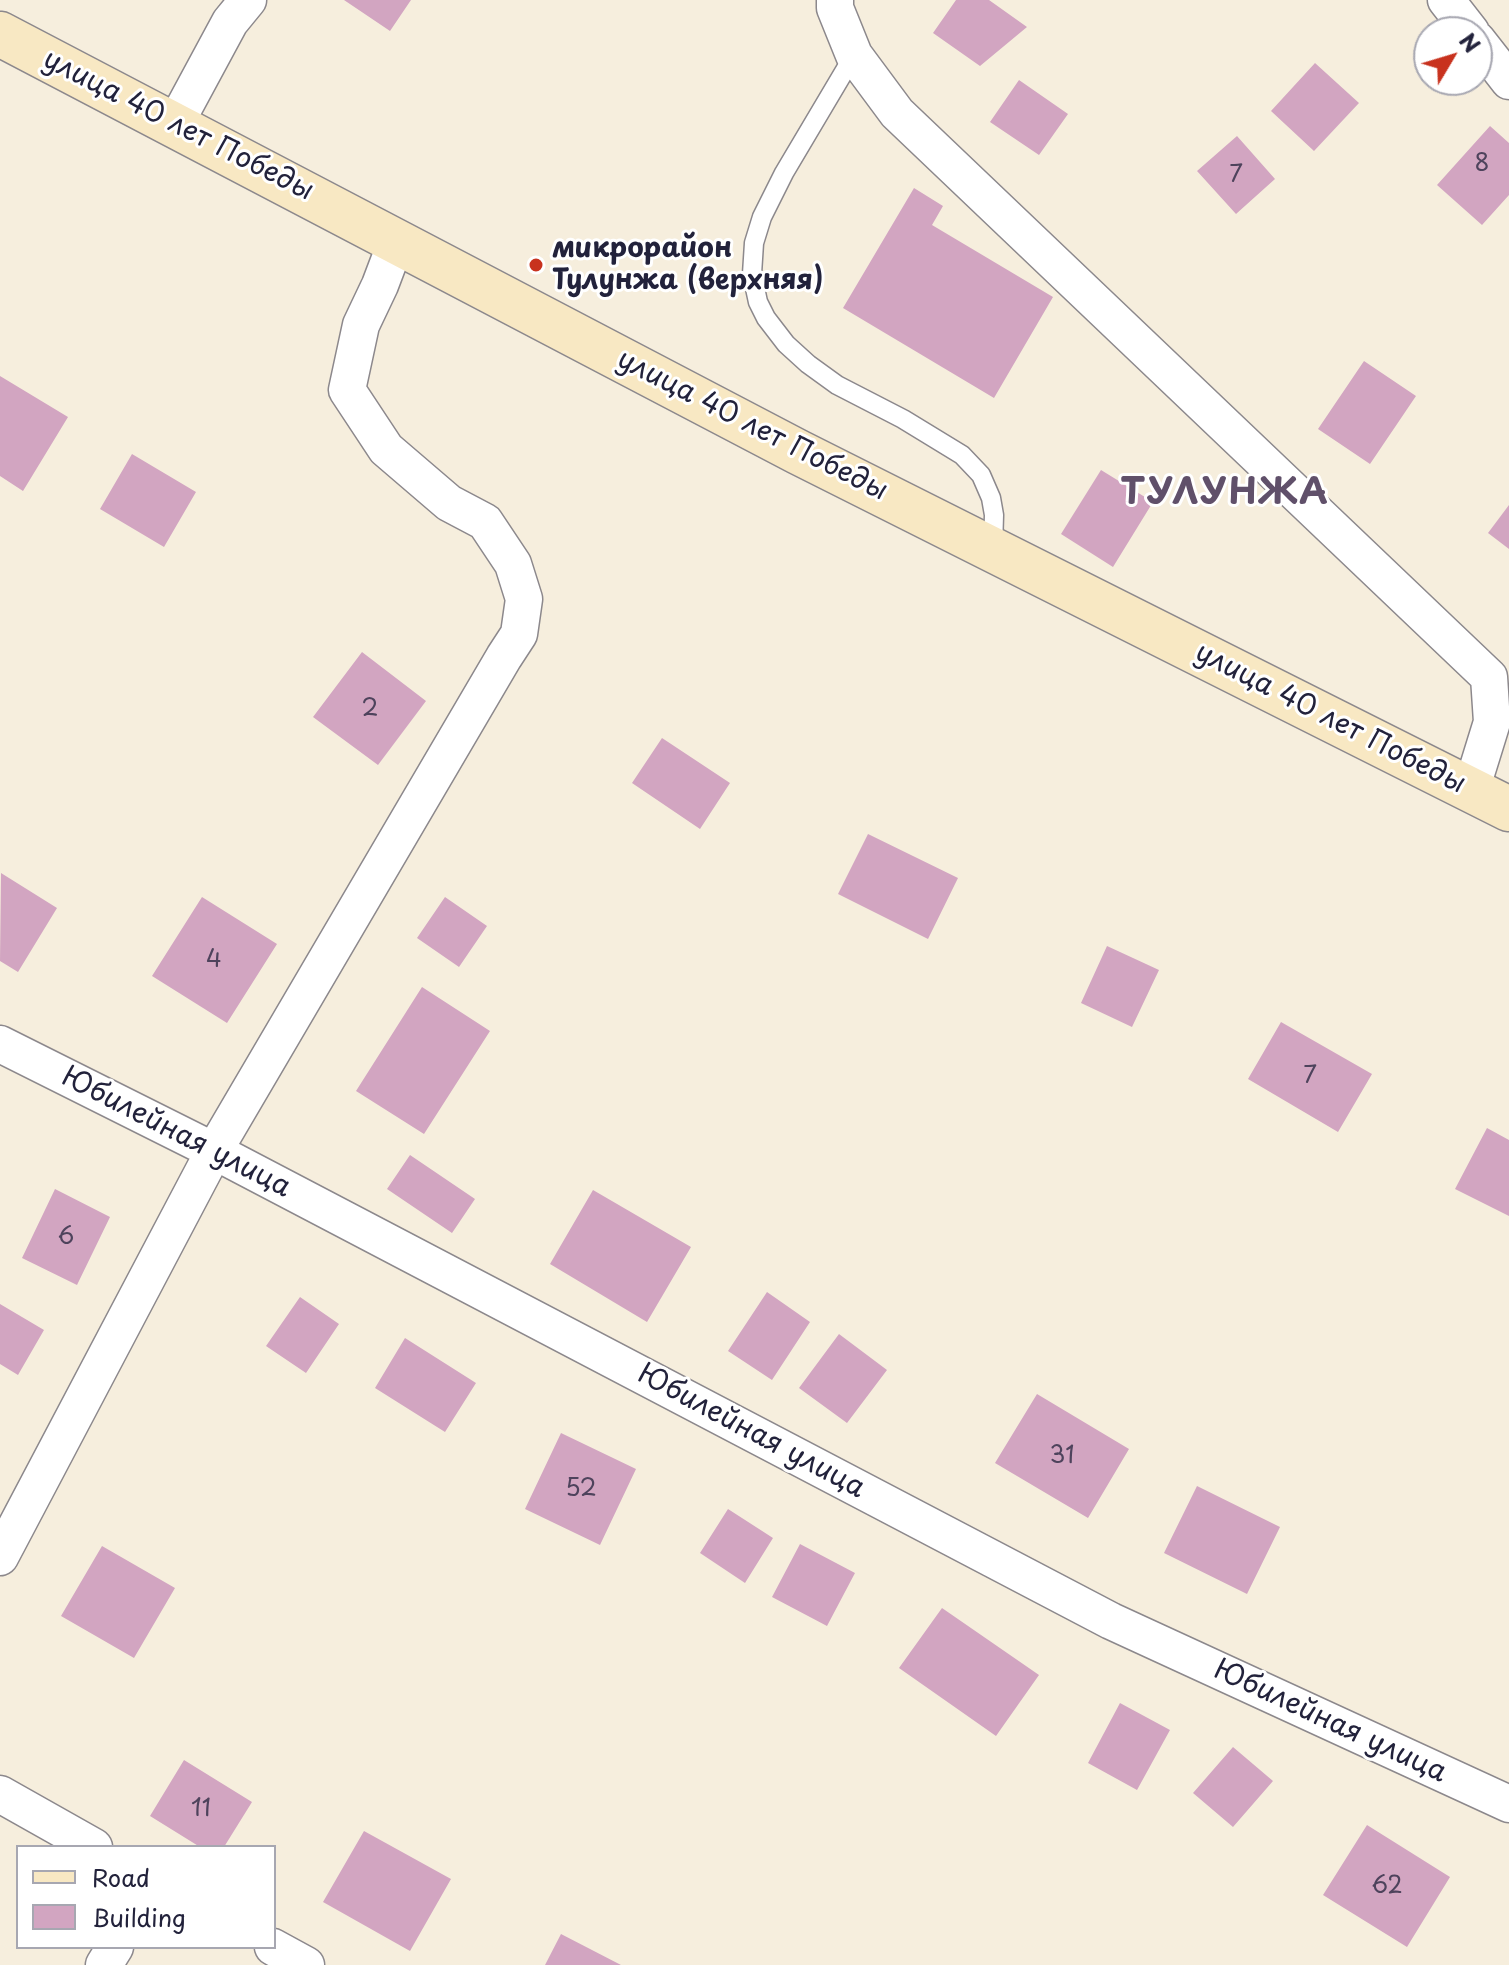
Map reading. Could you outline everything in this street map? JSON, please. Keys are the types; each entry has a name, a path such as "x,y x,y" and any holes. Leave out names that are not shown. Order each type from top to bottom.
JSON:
{"street":[{"path":"175,124 230,22 248,0"},
{"path":"835,0 835,8 854,55 897,113 1489,677 1492,722 1490,799"},
{"path":"1446,0 1458,16"},
{"name":"улица 40 лет Победы","path":"0,34 798,452 1490,799"},
{"path":"1493,60 1509,81"},
{"path":"0,1557 214,1151 519,634 524,599 513,564 485,522 449,503 386,449 347,390 361,325 397,240"},
{"name":"Юбилейная улица","path":"0,1044 214,1151 1111,1621 1509,1804"},
{"path":"0,1794 90,1845"},
{"path":"276,1949 306,1965"}],"lane":[{"path":"854,55 784,173 762,217 754,243 752,274 758,302 786,344 808,364 837,385 903,419 962,455 981,475 991,498 994,515 992,550"}],"building":[{"path":"344,0 411,0 390,31"},
{"path":"956,0 989,0 1027,27 980,66 933,33"},
{"path":"1315,63 1359,103 1314,151 1271,111"},
{"path":"1019,80 1068,114 1039,155 990,122"},
{"path":"1490,126 1509,143 1509,195 1482,225 1437,185"},
{"path":"1237,136 1275,179 1236,214 1197,171"},
{"path":"914,188 943,206 932,225 1053,297 994,398 843,308"},
{"path":"1364,361 1416,396 1370,464 1318,429"},
{"path":"0,376 68,417 23,491 0,476"},
{"path":"132,454 196,492 164,547 100,509"},
{"path":"1101,470 1153,502 1113,567 1061,534"},
{"path":"1509,505 1509,549 1488,533"},
{"path":"362,652 426,701 378,765 313,717"},
{"path":"662,738 730,783 700,829 632,783"},
{"path":"868,834 958,878 928,939 838,894"},
{"path":"1,873 57,908 18,972 0,961"},
{"path":"202,897 277,944 227,1023 152,976"},
{"path":"445,897 487,926 459,967 417,938"},
{"path":"1107,946 1159,970 1132,1027 1081,1003"},
{"path":"422,987 490,1031 424,1134 356,1091"},
{"path":"1281,1022 1372,1074 1338,1132 1248,1079"},
{"path":"1487,1128 1509,1140 1509,1216 1455,1189"},
{"path":"410,1155 475,1199 452,1233 387,1189"},
{"path":"55,1189 110,1217 77,1285 22,1258"},
{"path":"593,1190 691,1247 647,1322 550,1264"},
{"path":"767,1292 810,1322 772,1380 728,1351"},
{"path":"300,1297 339,1324 306,1373 266,1346"},
{"path":"0,1304 44,1330 18,1375 0,1364"},
{"path":"839,1334 887,1370 847,1423 799,1388"},
{"path":"405,1338 476,1383 445,1432 375,1388"},
{"path":"1037,1394 1129,1449 1088,1518 995,1463"},
{"path":"561,1433 636,1469 600,1545 525,1509"},
{"path":"1197,1486 1280,1527 1247,1594 1164,1553"},
{"path":"728,1509 773,1538 745,1583 700,1553"},
{"path":"800,1544 855,1573 827,1626 772,1597"},
{"path":"102,1546 175,1588 134,1658 61,1616"},
{"path":"942,1608 1039,1675 996,1736 899,1668"},
{"path":"1120,1703 1170,1730 1137,1790 1088,1763"},
{"path":"1233,1747 1273,1781 1233,1827 1193,1793"},
{"path":"184,1760 252,1802 225,1845 197,1845 150,1816"},
{"path":"1367,1825 1450,1877 1407,1947 1323,1895"},
{"path":"364,1831 451,1879 410,1951 323,1902"},
{"path":"561,1934 621,1965 545,1965"}],"place":[{"name":"микрорайон Тулунжа (верхняя)","path":"536,265"}],"district":[{"name":"ТУЛУНЖА","path":"1225,494"}]}
